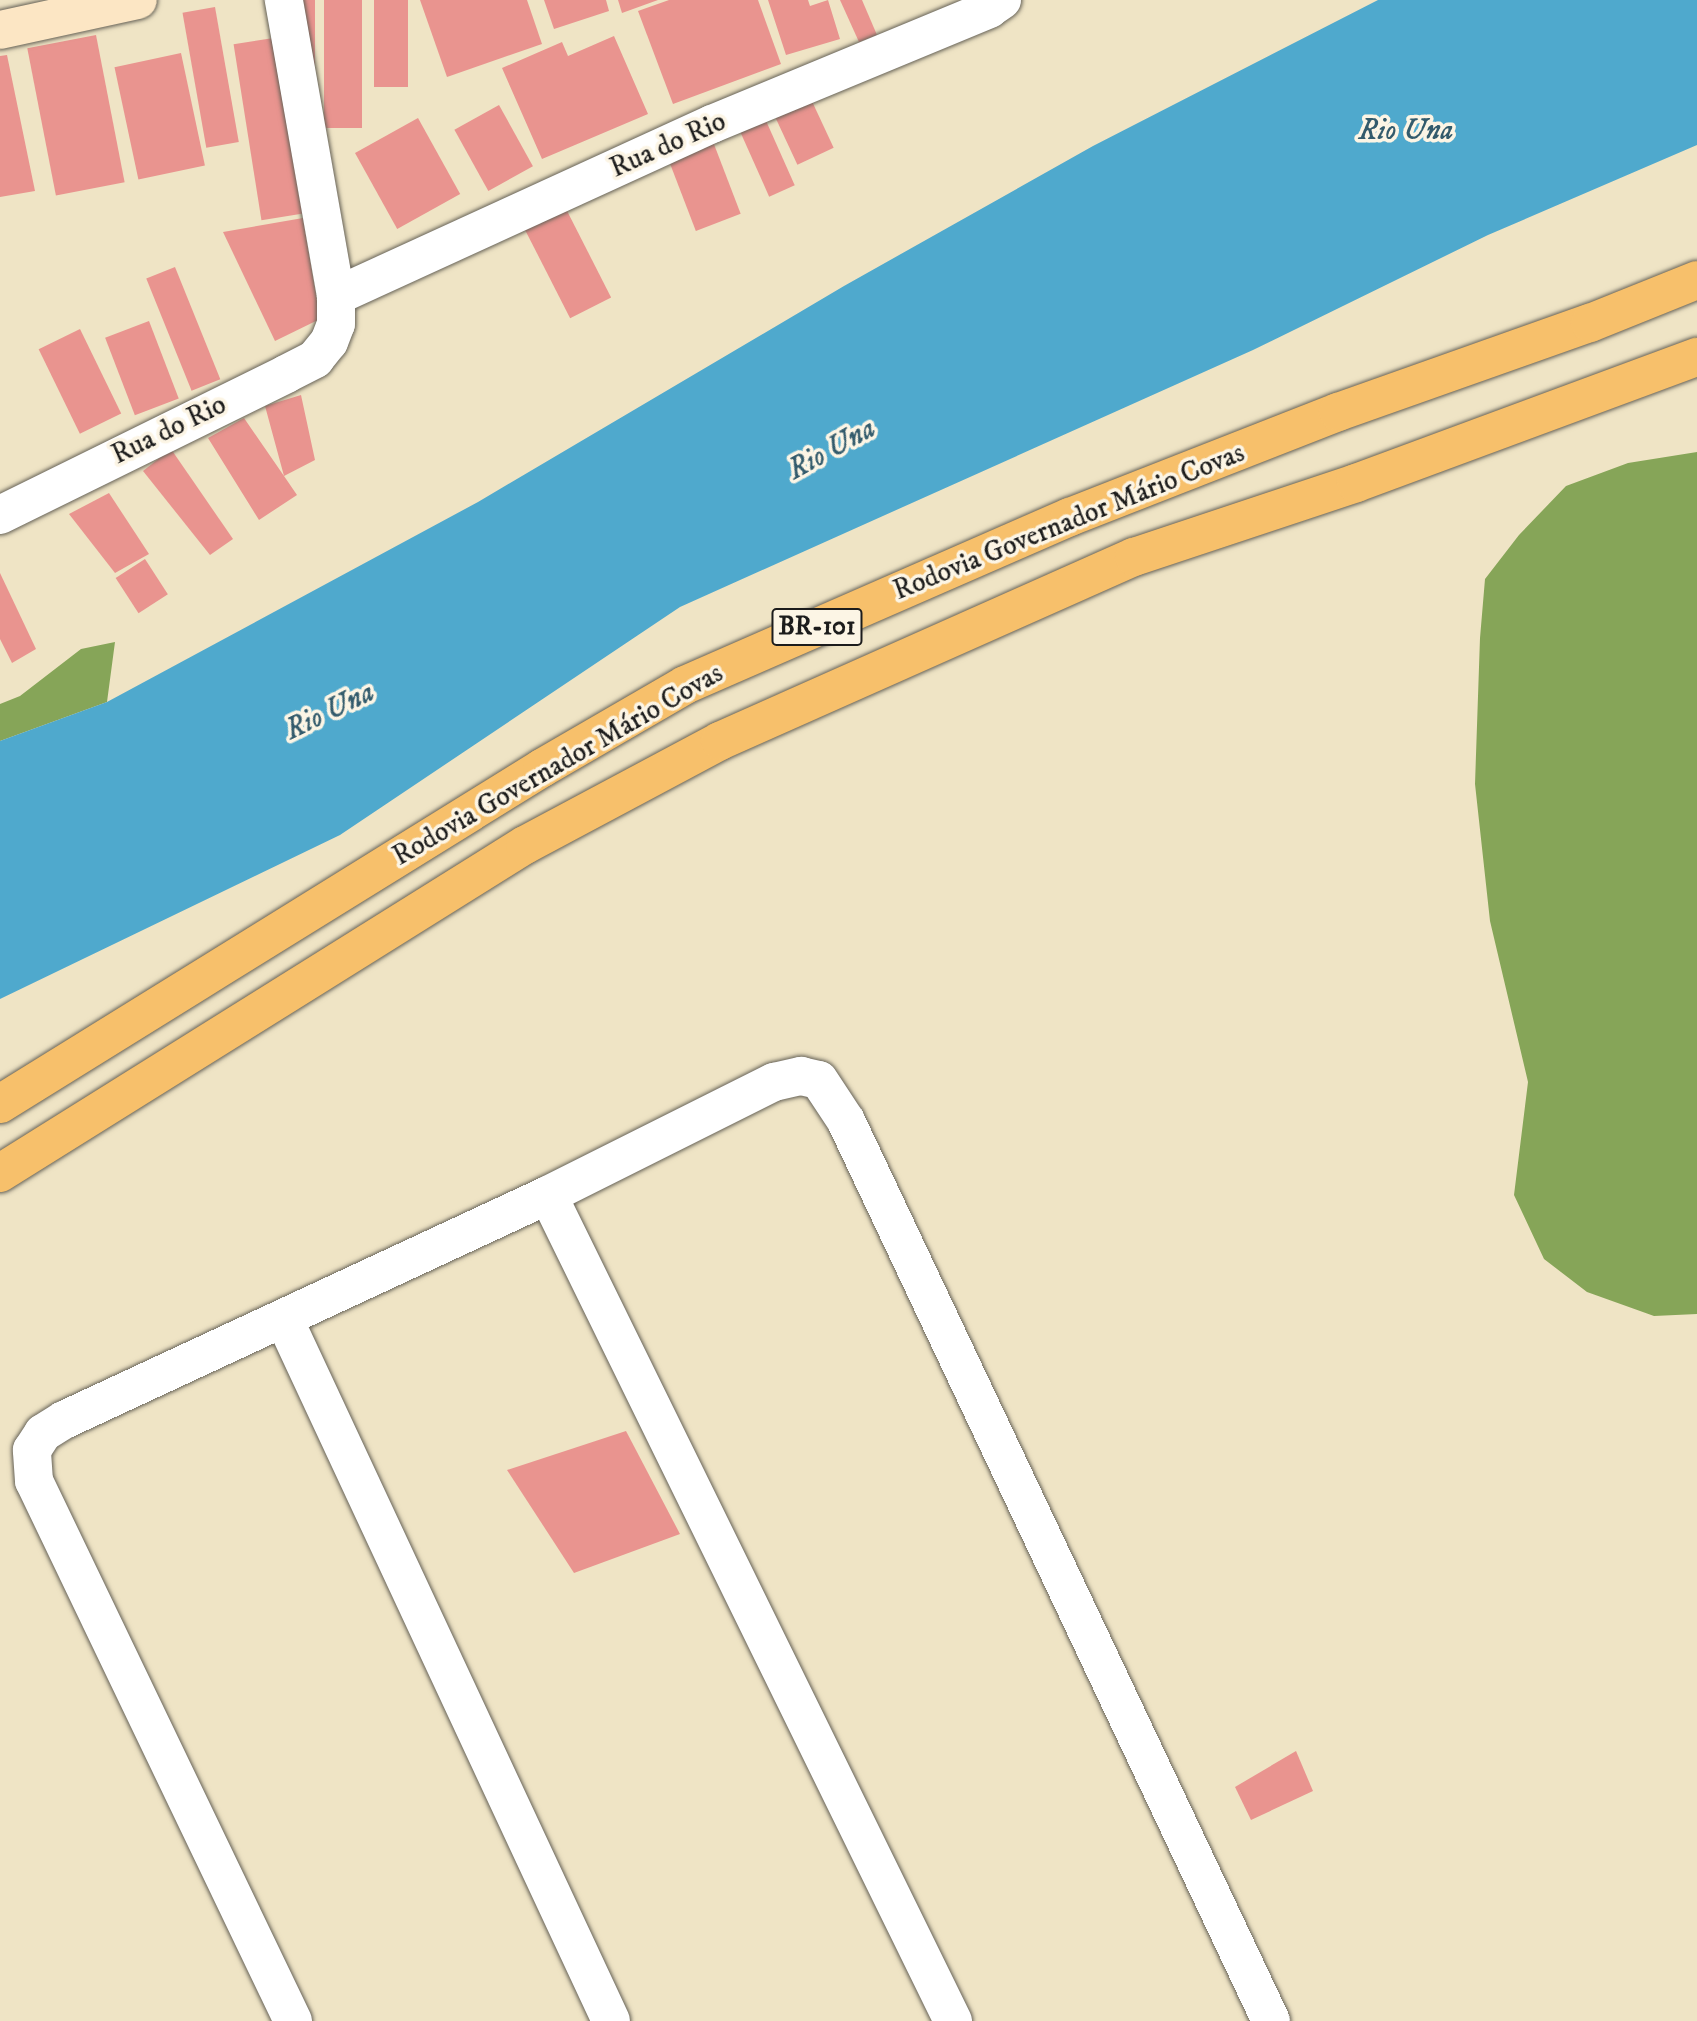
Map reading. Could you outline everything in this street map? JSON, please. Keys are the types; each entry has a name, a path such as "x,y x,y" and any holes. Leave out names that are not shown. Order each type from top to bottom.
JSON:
{"highway":[{"name":"Rodovia Governador Mário Covas","path":"0,1104 542,768 685,685 1070,517 1338,412 1590,323 1697,280"},
{"name":"Rodovia Governador Mário Covas","path":"0,1173 525,845 720,740 1134,557 1356,483 1697,357"}],"main road":[{"path":"0,30 138,0"}],"street":[{"name":"Rua do Rio","path":"0,515 315,359 329,342 337,324 337,296 284,0"},
{"name":"Rua do Rio","path":"337,296 712,124 989,9 1002,0"},
{"path":"293,2021 34,1481 32,1450 43,1433 64,1420 548,1195 774,1082 801,1076 819,1080 846,1121 1271,2021"},
{"path":"548,1195 953,2021"},
{"path":"284,1319 611,2021"}],"green space":[{"path":"1697,452 1697,1314 1654,1316 1587,1292 1544,1259 1514,1195 1528,1082 1490,921 1475,784 1480,638 1485,579 1519,535 1566,486 1628,463"},
{"path":"115,642 107,702 0,741 0,704 20,696 81,649"}],"water":[{"name":"Rio Una","path":"1378,0 1697,0 1697,145 1488,235 1253,350 680,607 340,835 0,999 0,741 107,702 478,502 844,286 1093,146"}],"building":[{"path":"295,0 315,0 315,134 295,134"},
{"path":"324,0 362,0 362,128 324,128"},
{"path":"374,0 408,0 408,87 374,87"},
{"path":"420,0 527,0 542,44 447,77"},
{"path":"544,0 606,0 609,11 554,29"},
{"path":"618,0 658,0 622,13"},
{"path":"669,0 758,0 781,64 673,104 638,11"},
{"path":"768,0 808,0 810,6 828,0 840,39 786,55"},
{"path":"840,0 862,0 877,35 859,42"},
{"path":"215,7 239,142 206,148 183,13"},
{"path":"96,35 125,182 56,196 27,48"},
{"path":"614,36 648,114 542,159 502,68 562,42 568,56"},
{"path":"280,37 308,213 261,220 234,44"},
{"path":"181,53 205,165 138,180 114,67"},
{"path":"7,55 35,191 0,197 0,56"},
{"path":"810,97 834,148 797,165 774,114"},
{"path":"499,105 533,166 488,191 454,130"},
{"path":"763,114 795,185 769,197 737,125"},
{"path":"418,118 460,194 397,229 355,153"},
{"path":"712,139 741,214 696,231 667,156"},
{"path":"563,203 611,297 570,318 522,224"},
{"path":"303,218 320,319 275,341 223,232"},
{"path":"175,267 220,379 192,391 146,279"},
{"path":"149,321 179,398 135,415 105,338"},
{"path":"80,329 121,413 80,434 39,349"},
{"path":"301,395 315,460 284,476 265,406"},
{"path":"244,418 297,495 259,520 208,438"},
{"path":"171,449 233,539 210,555 143,471"},
{"path":"109,493 149,554 115,573 69,514"},
{"path":"145,559 168,594 139,613 116,578"},
{"path":"0,573 36,649 12,663 0,639"},
{"path":"626,1431 680,1534 574,1573 507,1470"},
{"path":"1296,1751 1313,1791 1251,1820 1235,1787"}]}
